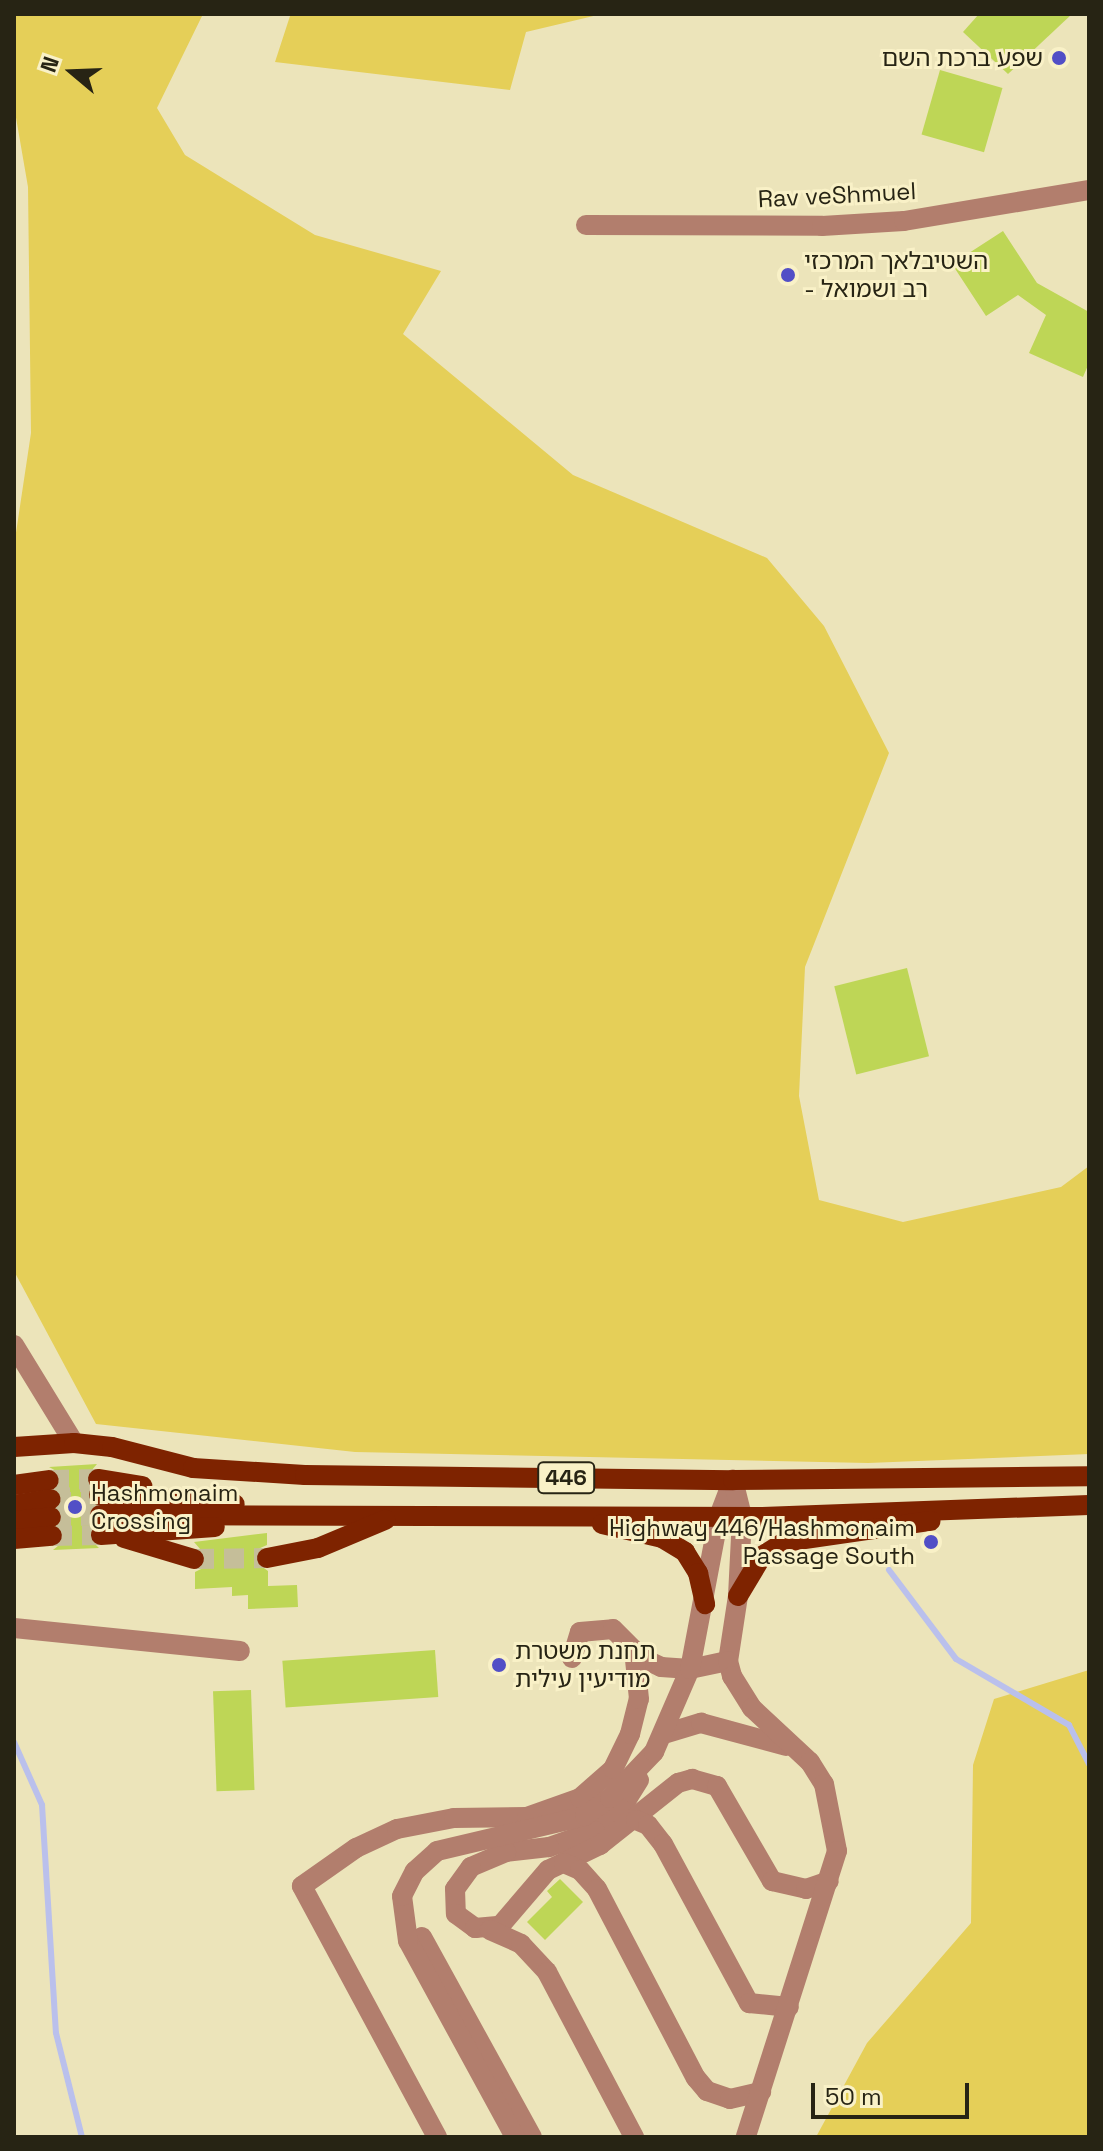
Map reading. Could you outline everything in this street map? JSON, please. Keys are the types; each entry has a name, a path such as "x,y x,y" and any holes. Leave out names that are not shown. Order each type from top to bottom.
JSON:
{"main road":[{"name":"446","path":"14,1447 74,1443 112,1447 193,1468 251,1473 733,1480 1089,1476"},
{"path":"14,1485 51,1508"},
{"name":"446","path":"103,1512 193,1500 419,1517"},
{"path":"14,1505 51,1508"},
{"name":"446","path":"103,1512 419,1517 742,1517 1089,1505"},
{"path":"738,1596 762,1556 784,1542 1013,1507"},
{"path":"14,1521 51,1508"},
{"path":"14,1539 51,1508"},
{"name":"446","path":"103,1512 386,1519 419,1517"},
{"path":"103,1512 194,1559"},
{"path":"567,1516 662,1538 685,1552 698,1573 705,1604"},
{"name":"446","path":"267,1558 318,1548 386,1519"}],"street":[{"name":"Rav veShmuel","path":"586,225 904,221 1089,190"},
{"path":"14,1345 74,1443"},
{"path":"634,2137 547,1972 521,1944 490,1930 475,1928 456,1914 460,1878 486,1858 559,1845 595,1831 621,1809 659,1743 690,1669 705,1604 719,1516 733,1480"},
{"path":"733,1480 742,1517 738,1596 728,1661 752,1708 800,1752 824,1784 832,1806 837,1851 746,2137"},
{"path":"14,1628 240,1651"},
{"path":"572,1658 580,1632 613,1629 634,1650 661,1667 690,1669 728,1661"},
{"path":"437,2137 302,1886 356,1848 397,1829 454,1818 527,1817 580,1798 613,1769 630,1734 639,1699 634,1650"},
{"path":"515,2137 408,1941 401,1915 407,1884 437,1851 585,1816 610,1798 659,1743 688,1724 730,1727 800,1752"},
{"path":"490,1930 510,1915 537,1879 636,1820 678,1783 706,1780 717,1786 772,1881 806,1889 829,1881"},
{"path":"636,1820 648,1825 663,1844 749,2003 789,2007"},
{"path":"564,1863 580,1870 597,1889 696,2078 707,2091 730,2099 761,2092"},
{"path":"407,1884 413,1921 532,2137"}],"shaded area":[{"path":"14,14 203,14 157,108 185,155 315,235 441,271 403,334 573,475 767,558 824,626 889,753 805,967 799,1096 819,1200 903,1222 1061,1187 1089,1166 1089,1454 868,1463 355,1452 96,1424 14,1271 14,546 31,433 28,187 14,106"},
{"path":"286,14 602,14 526,32 510,90 275,62 290,16"},
{"path":"1089,1670 1089,2137 816,2137 867,2043 971,1923 973,1765 994,1699"}],"building":[{"path":"979,14 1072,14 1008,74 963,32"},
{"path":"940,70 1002,88 984,152 922,134"},
{"path":"1003,231 1037,283 1089,312 1089,363 1083,377 1029,353 1046,315 1018,295 986,316 952,264"},
{"path":"907,968 929,1056 856,1074 834,986"},
{"path":"97,1464 85,1478 92,1506 88,1537 99,1548 53,1550 64,1541 60,1526 64,1498 60,1473 49,1467"},
{"path":"267,1533 267,1545 258,1549 254,1561 268,1571 268,1586 297,1585 298,1607 248,1609 248,1595 232,1596 232,1587 195,1589 195,1572 203,1568 207,1557 194,1542"},
{"path":"435,1650 438,1697 286,1708 282,1661"},
{"path":"251,1690 254,1790 217,1791 213,1691"},
{"path":"560,1879 583,1902 545,1940 527,1922 552,1897 547,1891"}],"waterway":[{"path":"889,1570 956,1659 1069,1725 1089,1764"},
{"path":"14,1742 42,1805 56,2033 82,2137"}],"tunnel":[{"path":"49,1480 98,1479"},
{"path":"51,1499 99,1495"},
{"path":"51,1517 100,1515"},
{"path":"52,1536 101,1535"},
{"path":"194,1559 267,1558"}],"place":[{"name":"שפע ברכת השם","path":"1059,58"},
{"name":"השטיבלאך המרכזי - רב ושמואל","path":"788,275"},
{"name":"Hashmonaim Crossing","path":"75,1507"},
{"name":"Highway 446/Hashmonaim Passage South","path":"931,1542"},
{"name":"תחנת משטרת מודיעין עילית","path":"499,1665"}]}
